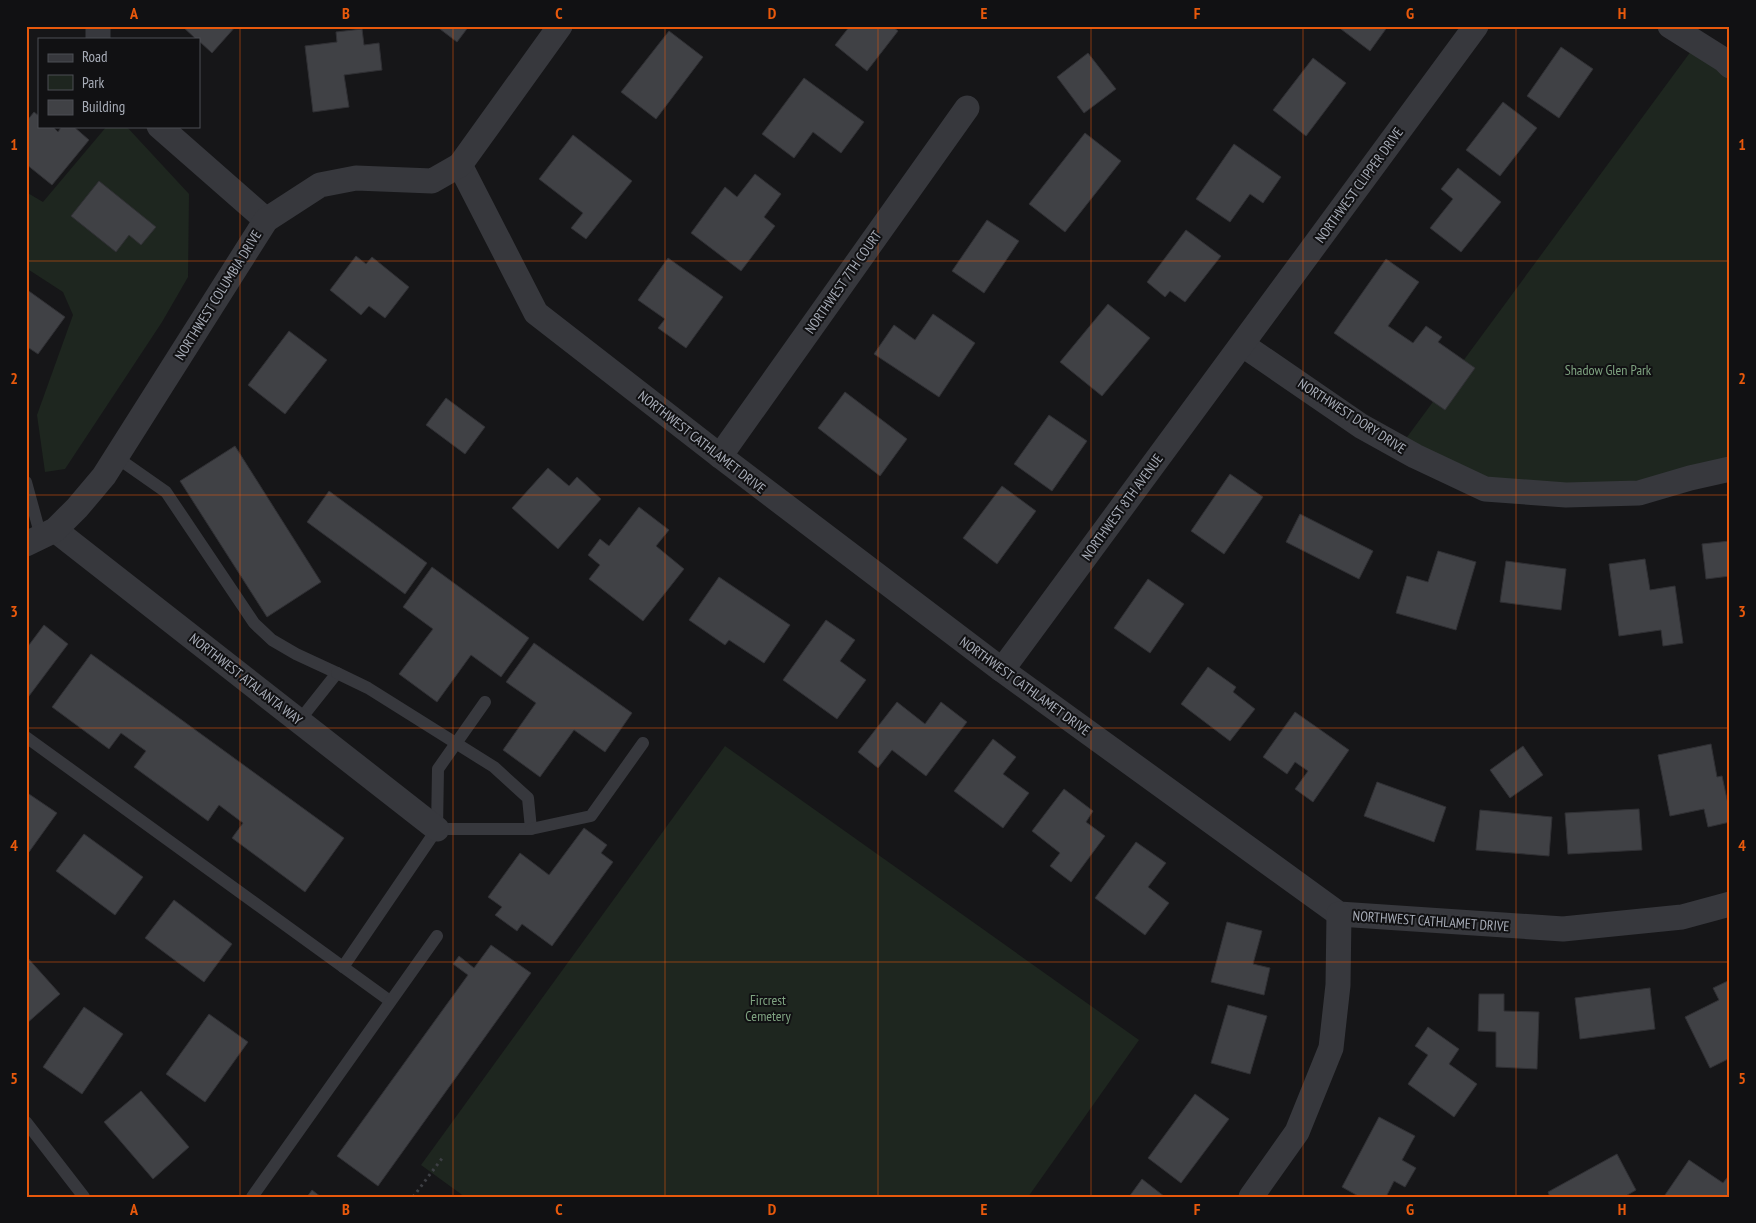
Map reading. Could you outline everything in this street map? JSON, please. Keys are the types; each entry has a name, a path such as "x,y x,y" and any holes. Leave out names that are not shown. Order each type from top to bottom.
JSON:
{"street":[{"name":"NORTHWEST COLUMBIA DRIVE","path":"41,537 77,508 104,476 266,220 320,185 356,178 432,180 460,165 560,26"},
{"name":"NORTHWEST CLIPPER DRIVE","path":"1243,345 1476,26"},
{"path":"1670,26 1724,60 1730,66"},
{"name":"NORTHWEST 7TH COURT","path":"720,456 966,108"},
{"path":"160,128 266,220"},
{"name":"NORTHWEST CATHLAMET DRIVE","path":"460,165 536,313 720,456 1002,670 1339,914 1563,929 1682,917 1730,904"},
{"name":"NORTHWEST DORY DRIVE","path":"1243,345 1361,426 1414,456 1485,489 1566,495 1639,492 1730,469"},
{"name":"NORTHWEST 8TH AVENUE","path":"1002,670 1243,345"},
{"name":"NORTHWEST ATALANTA WAY","path":"41,537 299,721 437,829"},
{"path":"1251,1197 1297,1132 1331,1048 1338,985 1339,914"}],"lane":[{"path":"116,457 166,492 254,622 272,640 296,654 368,688 494,767 528,798 531,829"},
{"path":"26,482 41,537"},
{"path":"299,721 337,673"},
{"path":"344,967 437,829 438,769 485,702"},
{"path":"26,737 390,1001"},
{"path":"437,829 531,829 591,816 643,743"},
{"path":"252,1197 437,936"},
{"path":"26,1122 84,1197"}],"path":[{"path":"413,1197 443,1158"}],"green space":[{"name":"Shadow Glen Park","path":"1697,43 1730,66 1730,469 1690,478 1485,489 1399,448"},
{"path":"105,128 128,128 189,194 188,277 162,322 65,469 45,472 37,415 73,315 63,292 26,268 26,192 43,202"},
{"name":"Fircrest Cemetery","path":"725,746 1139,1040 1028,1197 465,1197 421,1165"}],"building":[{"path":"182,26 236,26 212,53 200,42 200,38 195,38"},
{"path":"436,26 469,26 457,42"},
{"path":"850,26 892,26 898,31 867,71 835,45"},
{"path":"1337,26 1388,26 1370,51"},
{"path":"362,29 364,45 379,43 382,70 344,75 349,107 313,112 305,46 337,42 336,32"},
{"path":"669,31 703,57 656,119 621,92"},
{"path":"1561,47 1593,69 1559,118 1527,96"},
{"path":"1088,53 1116,89 1084,113 1057,77"},
{"path":"1313,58 1346,83 1306,136 1273,110"},
{"path":"804,78 864,122 841,153 813,132 794,158 762,134"},
{"path":"1503,102 1537,128 1500,176 1466,150"},
{"path":"34,112 38,115 38,128 54,128 58,132 61,128 75,128 89,140 52,185 26,164 26,122"},
{"path":"1085,133 1121,161 1065,232 1029,204"},
{"path":"573,135 632,181 586,239 571,228 583,213 539,179"},
{"path":"1234,144 1281,177 1263,203 1250,194 1230,222 1196,199"},
{"path":"1458,168 1501,202 1461,252 1430,228 1453,199 1441,189"},
{"path":"755,174 781,194 764,217 775,226 741,271 691,233 725,187 737,197"},
{"path":"99,181 156,227 141,245 129,235 116,252 71,216"},
{"path":"987,220 1019,241 984,293 952,271"},
{"path":"1186,230 1221,256 1185,302 1170,291 1165,297 1147,282"},
{"path":"356,256 366,264 372,257 409,287 385,318 369,306 361,315 330,290"},
{"path":"668,258 723,297 686,348 658,328 665,319 638,300"},
{"path":"1386,259 1419,282 1388,326 1413,343 1426,326 1442,337 1438,342 1475,368 1445,410 1334,333"},
{"path":"26,289 65,317 38,354 26,346"},
{"path":"1108,304 1150,338 1102,396 1060,362"},
{"path":"933,314 975,343 939,397 874,354 894,325 915,340"},
{"path":"289,331 327,360 285,414 248,385"},
{"path":"845,392 907,439 880,476 818,428"},
{"path":"446,398 485,427 465,454 426,425"},
{"path":"1049,415 1087,441 1052,491 1014,464"},
{"path":"235,446 321,582 267,617 180,481"},
{"path":"548,468 569,486 577,477 601,499 558,549 512,508"},
{"path":"1230,474 1263,497 1224,554 1191,531"},
{"path":"1002,486 1036,511 997,564 963,538"},
{"path":"329,491 427,563 405,594 307,522"},
{"path":"639,507 669,530 656,546 684,569 643,621 589,579 600,565 588,555 600,539 609,546"},
{"path":"1300,514 1373,551 1359,579 1286,542"},
{"path":"1730,541 1730,576 1706,579 1702,544"},
{"path":"1438,551 1476,562 1456,630 1396,613 1407,576 1428,582"},
{"path":"1645,559 1650,590 1675,586 1683,643 1663,646 1661,630 1619,636 1609,564"},
{"path":"1506,561 1566,569 1561,610 1500,602"},
{"path":"432,567 529,638 501,677 471,655 437,702 399,674 433,629 403,607"},
{"path":"719,577 790,625 764,663 729,640 725,645 689,620"},
{"path":"1148,579 1184,604 1150,653 1114,628"},
{"path":"826,620 855,640 840,661 866,680 837,719 783,680"},
{"path":"44,625 68,644 26,700 26,649"},
{"path":"534,643 632,713 605,752 574,730 540,777 503,750 536,703 506,682"},
{"path":"91,654 344,838 305,892 232,838 243,823 219,805 208,821 134,767 146,751 121,733 109,749 52,707"},
{"path":"1208,667 1236,687 1233,692 1255,709 1230,741 1181,704"},
{"path":"897,702 925,724 941,702 967,722 926,776 892,750 878,768 858,752"},
{"path":"1295,712 1349,750 1313,802 1295,789 1308,771 1295,762 1287,774 1263,757"},
{"path":"993,739 1016,757 1003,774 1029,793 1003,828 954,791"},
{"path":"1711,744 1717,777 1722,776 1730,813 1730,822 1708,827 1704,809 1670,816 1658,755"},
{"path":"1523,746 1543,775 1510,798 1490,770"},
{"path":"1377,782 1446,807 1434,842 1364,816"},
{"path":"1064,789 1093,811 1086,822 1105,836 1071,882 1050,866 1060,853 1032,831"},
{"path":"26,792 57,813 29,852 26,850"},
{"path":"1639,809 1642,850 1568,854 1565,813"},
{"path":"1480,810 1552,817 1549,856 1476,850"},
{"path":"584,828 607,845 601,853 613,862 552,946 522,924 517,931 495,915 502,907 488,897 520,853 549,875"},
{"path":"84,834 143,877 115,915 56,871"},
{"path":"1136,842 1166,863 1148,887 1169,903 1145,935 1095,898"},
{"path":"174,900 232,944 204,982 145,938"},
{"path":"1227,922 1262,931 1253,964 1270,968 1264,995 1211,982"},
{"path":"491,945 531,973 378,1186 337,1156 468,975 453,964 459,956 474,968"},
{"path":"26,956 60,994 26,1024"},
{"path":"1730,980 1730,1058 1710,1068 1685,1017 1719,1000 1713,988"},
{"path":"1650,988 1655,1029 1580,1039 1575,998"},
{"path":"1479,994 1504,994 1504,1011 1539,1012 1537,1069 1496,1067 1496,1032 1478,1031"},
{"path":"1228,1005 1267,1016 1250,1074 1211,1063"},
{"path":"84,1007 123,1034 82,1094 43,1067"},
{"path":"209,1014 248,1042 205,1102 166,1074"},
{"path":"1428,1027 1459,1049 1449,1064 1477,1084 1454,1117 1408,1084 1428,1055 1415,1046"},
{"path":"141,1091 189,1147 153,1179 104,1122"},
{"path":"1195,1094 1229,1119 1181,1183 1148,1158"},
{"path":"1379,1117 1415,1136 1402,1160 1416,1168 1405,1187 1394,1181 1386,1197 1360,1197 1342,1187"},
{"path":"1617,1154 1636,1190 1624,1197 1550,1197 1548,1192"},
{"path":"1689,1160 1723,1183 1730,1174 1730,1197 1668,1197 1665,1195"},
{"path":"1142,1179 1165,1197 1129,1197"},
{"path":"312,1190 321,1197 307,1197"}]}
